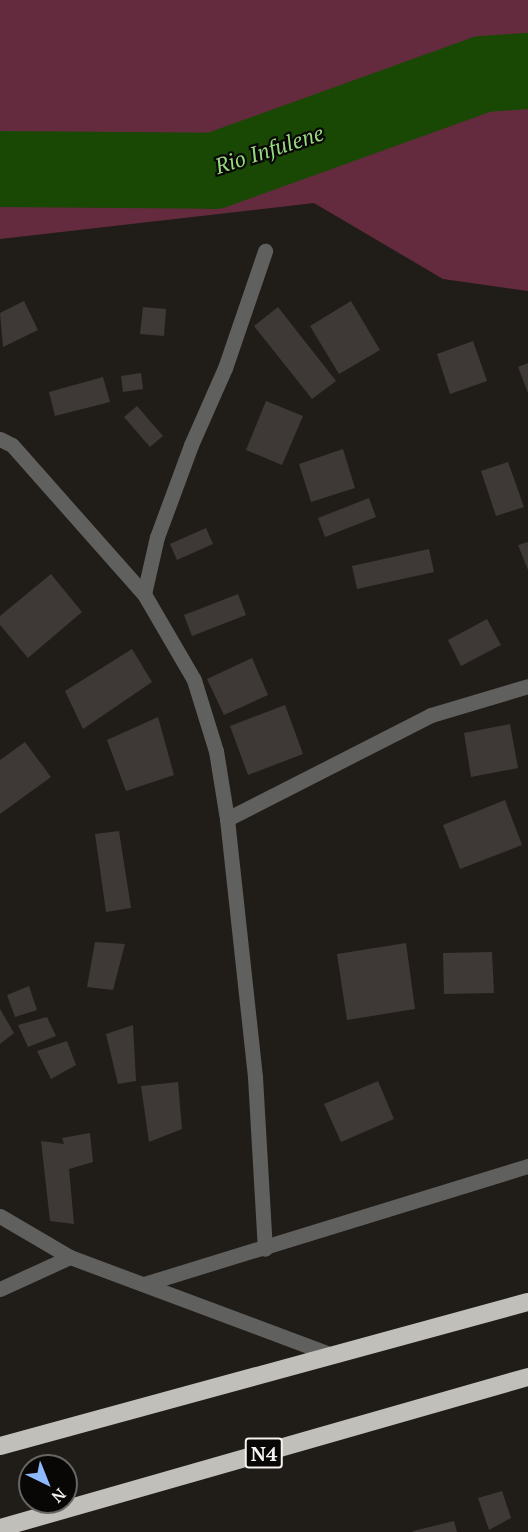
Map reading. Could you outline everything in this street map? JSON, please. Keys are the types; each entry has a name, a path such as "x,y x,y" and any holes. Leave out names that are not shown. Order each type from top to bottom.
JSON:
{"highway":[{"path":"0,1446 528,1302"},
{"name":"N4","path":"0,1528 528,1377"}],"street":[{"path":"144,594 161,527 190,445 225,368 266,251"},
{"path":"0,439 12,445 144,594 194,680 216,751 227,819 255,1077 265,1249"},
{"path":"227,819 431,715 528,686"},
{"path":"144,1284 265,1249 528,1166"},
{"path":"0,1216 70,1257 333,1355"},
{"path":"0,1289 70,1257"}],"shaded area":[{"path":"0,0 528,0 528,291 443,279 314,203 0,239"}],"building":[{"path":"24,301 38,330 3,347 0,313"},
{"path":"351,301 380,350 339,374 310,326"},
{"path":"143,307 166,309 164,336 140,334"},
{"path":"278,307 336,381 312,399 254,326"},
{"path":"473,341 487,381 450,394 437,354"},
{"path":"528,363 528,393 518,367"},
{"path":"141,373 143,389 123,392 121,376"},
{"path":"103,377 110,402 55,416 49,392"},
{"path":"266,401 303,416 282,465 246,450"},
{"path":"137,406 163,436 150,447 124,417"},
{"path":"343,449 355,488 311,502 299,464"},
{"path":"508,462 524,507 496,516 481,471"},
{"path":"369,498 376,517 325,537 318,518"},
{"path":"206,528 213,544 177,560 170,544"},
{"path":"528,542 528,570 518,545"},
{"path":"429,549 434,572 357,589 352,566"},
{"path":"51,574 82,612 28,658 0,625 0,616"},
{"path":"238,594 246,615 192,636 184,615"},
{"path":"487,619 501,645 461,666 448,640"},
{"path":"132,649 152,682 83,729 65,691"},
{"path":"252,658 268,695 224,715 207,679"},
{"path":"285,705 303,754 248,775 230,726"},
{"path":"158,717 174,775 126,791 107,740"},
{"path":"510,724 518,768 471,777 464,733"},
{"path":"25,742 51,777 0,814 0,760"},
{"path":"505,800 522,845 460,869 443,825"},
{"path":"119,831 131,908 106,912 95,834"},
{"path":"95,942 125,944 113,990 87,987"},
{"path":"406,943 415,1009 347,1020 337,954"},
{"path":"492,952 494,993 444,994 443,953"},
{"path":"29,986 37,1010 15,1017 7,995"},
{"path":"0,1009 14,1033 0,1044"},
{"path":"47,1017 56,1036 28,1047 18,1025"},
{"path":"133,1025 136,1081 118,1084 106,1034"},
{"path":"67,1041 76,1065 51,1079 37,1051"},
{"path":"378,1081 394,1119 341,1142 324,1104"},
{"path":"178,1082 182,1129 149,1142 141,1086"},
{"path":"90,1133 93,1162 69,1169 74,1224 50,1221 41,1141 64,1144 62,1138"},
{"path":"502,1491 511,1518 489,1530 478,1498"},
{"path":"454,1521 457,1532 413,1532 413,1531"}],"waterway":[{"name":"Rio Infulene","path":"0,169 214,171 483,74 528,71"}]}
